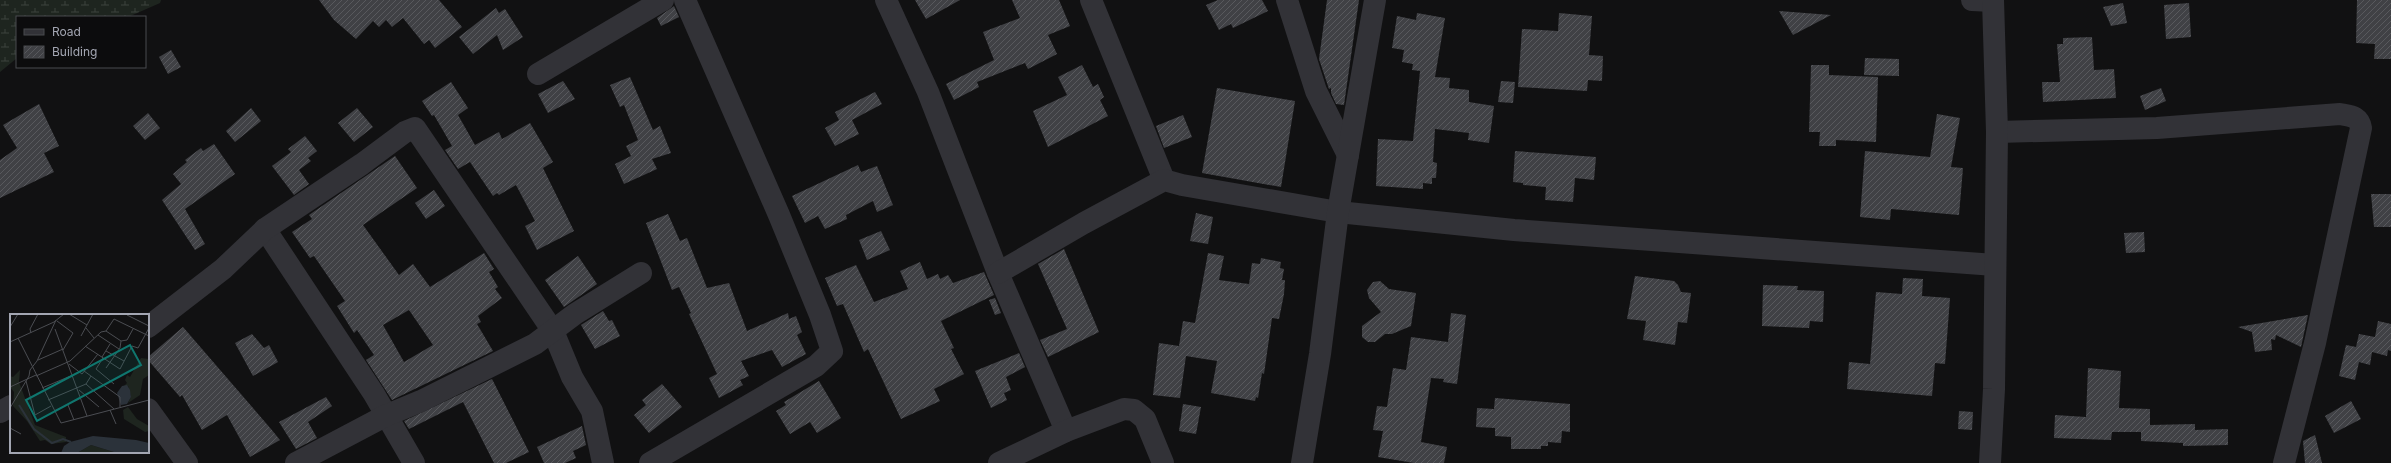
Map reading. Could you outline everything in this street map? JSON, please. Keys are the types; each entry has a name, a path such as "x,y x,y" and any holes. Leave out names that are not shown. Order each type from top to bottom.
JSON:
{"street":[{"path":"538,74 664,0"},
{"path":"650,463 816,366 832,351 820,314 779,215 685,0"},
{"path":"886,0 942,128 998,274 1066,432"},
{"path":"1091,0 1164,180"},
{"path":"1287,0 1316,91 1348,155"},
{"path":"1302,463 1320,354 1338,212 1375,0"},
{"path":"1986,0 1997,132 1994,389 1990,463"},
{"path":"1997,132 2157,128 2340,114 2354,116 2360,121 2361,128 2335,257 2284,463"},
{"path":"149,325 223,269 266,229 362,164 405,132 415,128 553,331 572,377 592,410 603,463"},
{"path":"998,274 1084,223 1164,180 1182,185 1338,212 1514,230 1995,265"},
{"path":"266,229 374,394 385,416 414,463"},
{"path":"296,463 385,416 422,401 535,344 575,314 641,273"},
{"path":"0,412 10,407"},
{"path":"999,463 1066,432 1124,409 1134,410 1144,420 1162,463"},
{"path":"149,411 187,463"}],"green space":[{"path":"0,0 161,0 160,3 130,16 16,16 16,59 0,72"}],"building":[{"path":"319,0 439,0 462,27 435,48 429,40 424,44 403,18 392,27 386,20 379,27 373,21 356,39 334,20"},
{"path":"915,0 960,0 926,19"},
{"path":"1012,0 1059,0 1070,26 1048,35 1057,54 1028,69 1025,63 977,82 979,87 954,100 946,84 994,60 983,32 1020,18"},
{"path":"1218,0 1262,0 1268,11 1233,28 1231,24 1219,30 1206,5"},
{"path":"1327,0 1359,0 1344,105 1336,104 1331,93 1331,88 1329,89 1319,59"},
{"path":"2357,0 2391,0 2391,59 2374,59 2375,44 2356,43"},
{"path":"2123,3 2127,23 2111,26 2103,7"},
{"path":"2189,3 2191,37 2166,39 2164,5"},
{"path":"674,6 679,17 661,26 657,18"},
{"path":"496,8 499,13 505,9 523,37 503,50 497,35 473,54 459,37"},
{"path":"1779,11 1831,15 1793,35"},
{"path":"1417,13 1445,18 1435,77 1450,78 1449,88 1469,90 1469,102 1494,106 1489,143 1468,140 1469,133 1435,129 1433,162 1437,163 1436,178 1432,178 1432,184 1423,183 1423,189 1376,186 1378,139 1413,141 1420,71 1412,70 1413,64 1402,62 1404,50 1392,48 1397,16 1416,20"},
{"path":"1559,13 1592,16 1589,55 1603,56 1602,81 1588,80 1587,91 1518,87 1522,29 1558,31"},
{"path":"2092,37 2094,70 2114,69 2116,98 2043,102 2042,82 2060,82 2057,44 2063,44 2063,38"},
{"path":"171,50 181,67 168,74 159,57"},
{"path":"1865,58 1899,59 1899,76 1864,75"},
{"path":"1082,65 1093,87 1098,84 1104,97 1100,100 1108,116 1048,147 1033,111 1067,95 1058,77"},
{"path":"1811,65 1829,65 1829,75 1878,77 1876,142 1836,140 1836,146 1819,146 1820,132 1809,132"},
{"path":"630,77 653,130 660,126 671,153 652,159 657,169 624,184 615,164 631,156 626,146 638,140 624,105 620,107 610,85"},
{"path":"563,81 575,99 548,113 538,94"},
{"path":"1501,81 1515,82 1513,103 1498,102"},
{"path":"451,82 468,108 458,115 475,145 499,132 502,139 530,123 553,162 543,168 574,231 537,250 525,226 535,221 516,185 499,195 497,193 493,196 470,162 458,169 445,150 452,146 434,115 432,116 422,101"},
{"path":"1217,88 1295,101 1281,187 1202,173"},
{"path":"2161,88 2166,101 2145,110 2140,96"},
{"path":"875,92 882,104 852,120 859,134 835,146 825,128 839,120 835,112"},
{"path":"39,104 59,146 44,153 54,172 0,198 0,160 17,148 3,125"},
{"path":"251,108 261,121 235,142 226,131"},
{"path":"357,108 373,127 354,142 338,123"},
{"path":"148,113 160,128 145,140 133,126"},
{"path":"1937,114 1960,118 1951,167 1963,168 1959,215 1891,209 1890,220 1860,217 1865,151 1930,157"},
{"path":"1183,115 1192,137 1164,148 1156,126"},
{"path":"305,136 317,151 308,158 311,161 299,170 309,184 294,195 272,166 291,152 288,149"},
{"path":"214,144 235,174 185,209 205,244 195,250 162,200 181,184 173,174 187,162 185,160 201,148 203,151"},
{"path":"1515,151 1596,157 1594,180 1575,178 1573,202 1545,200 1546,187 1523,185 1523,183 1513,182"},
{"path":"395,156 417,188 363,225 399,275 413,264 430,287 484,253 494,269 489,272 498,287 495,289 502,298 478,316 481,322 477,324 493,351 392,400 366,360 374,355 357,330 354,333 337,306 345,301 314,256 310,258 292,232 312,219 309,215","holes":["409,310 433,345 404,362 383,325"]},
{"path":"858,165 861,172 877,166 893,205 877,212 873,201 846,215 847,219 825,229 818,216 805,223 792,196"},
{"path":"434,190 445,206 426,219 415,203"},
{"path":"2371,194 2391,194 2391,227 2374,227"},
{"path":"1196,213 1213,217 1208,244 1190,241"},
{"path":"668,214 680,241 687,238 707,288 729,283 747,331 788,313 789,319 796,316 802,332 797,335 806,354 782,367 772,350 741,361 749,376 740,380 743,385 719,398 709,378 717,374 689,314 691,313 679,287 672,290 646,223"},
{"path":"881,231 890,250 867,260 859,240"},
{"path":"2144,232 2145,252 2126,253 2124,233"},
{"path":"1064,249 1099,332 1048,357 1040,340 1067,329 1038,264"},
{"path":"1208,253 1224,256 1219,280 1249,284 1252,263 1260,264 1261,258 1281,262 1280,268 1284,269 1282,280 1285,280 1284,294 1279,319 1272,318 1264,374 1262,373 1258,398 1256,397 1255,401 1211,393 1217,361 1186,356 1180,398 1153,395 1159,343 1179,346 1183,321 1195,323"},
{"path":"578,256 597,284 564,307 545,280"},
{"path":"920,262 927,279 938,274 940,279 948,275 953,283 984,272 994,295 941,321 954,348 951,349 964,374 934,389 940,401 901,419 868,349 864,352 843,304 837,306 825,278 856,265 874,302 908,289 900,271"},
{"path":"1635,276 1674,281 1678,285 1681,292 1691,293 1687,323 1678,322 1675,345 1643,340 1646,321 1627,319"},
{"path":"1903,278 1923,279 1922,296 1950,298 1945,364 1935,363 1932,396 1847,389 1849,362 1870,364 1876,292 1902,294"},
{"path":"1380,281 1389,289 1416,293 1411,326 1392,334 1385,334 1375,342 1368,342 1362,337 1362,326 1381,312 1369,298 1367,290 1373,282"},
{"path":"1763,285 1798,286 1797,290 1824,291 1823,322 1810,321 1809,328 1762,326"},
{"path":"995,298 1001,313 995,315 989,300"},
{"path":"603,311 609,321 612,320 620,336 595,349 581,325"},
{"path":"1451,313 1466,315 1457,384 1443,382 1444,379 1431,378 1421,442 1447,447 1444,463 1414,463 1378,457 1383,431 1373,430 1377,406 1387,407 1393,368 1406,370 1411,337 1448,342"},
{"path":"2308,315 2301,347 2276,335 2275,340 2271,339 2272,350 2255,352 2252,332 2238,327"},
{"path":"2378,321 2391,324 2391,351 2388,350 2387,356 2372,352 2370,365 2359,362 2355,380 2339,376 2346,345 2356,347 2359,334 2375,337"},
{"path":"183,327 280,440 250,457 227,415 202,430 182,395 180,397 149,361 149,356"},
{"path":"252,334 264,348 269,345 278,362 253,376 235,343"},
{"path":"1019,353 1025,367 1006,377 1011,390 1004,393 1007,400 991,408 975,371"},
{"path":"2088,368 2121,371 2119,408 2150,409 2150,425 2195,424 2195,430 2228,429 2228,445 2183,446 2183,443 2141,441 2141,432 2112,432 2111,440 2054,438 2055,415 2086,417"},
{"path":"492,379 529,452 506,463 494,463 463,402 409,429 404,421"},
{"path":"819,381 841,418 817,433 810,422 790,434 776,411 786,405 784,402"},
{"path":"662,384 682,407 649,433 634,415 646,405 642,400"},
{"path":"326,397 332,406 308,422 317,438 296,449 279,422"},
{"path":"1495,398 1570,404 1570,432 1562,431 1561,443 1548,442 1548,446 1541,446 1541,449 1511,449 1511,437 1495,436 1495,428 1476,427 1477,408 1494,409"},
{"path":"2351,401 2361,419 2334,433 2325,416"},
{"path":"1183,404 1201,407 1196,434 1179,431"},
{"path":"1959,411 1973,412 1972,430 1958,429"},
{"path":"582,426 586,445 573,451 576,458 565,463 544,463 537,447"},
{"path":"2315,435 2322,463 2305,463 2303,441"}]}
